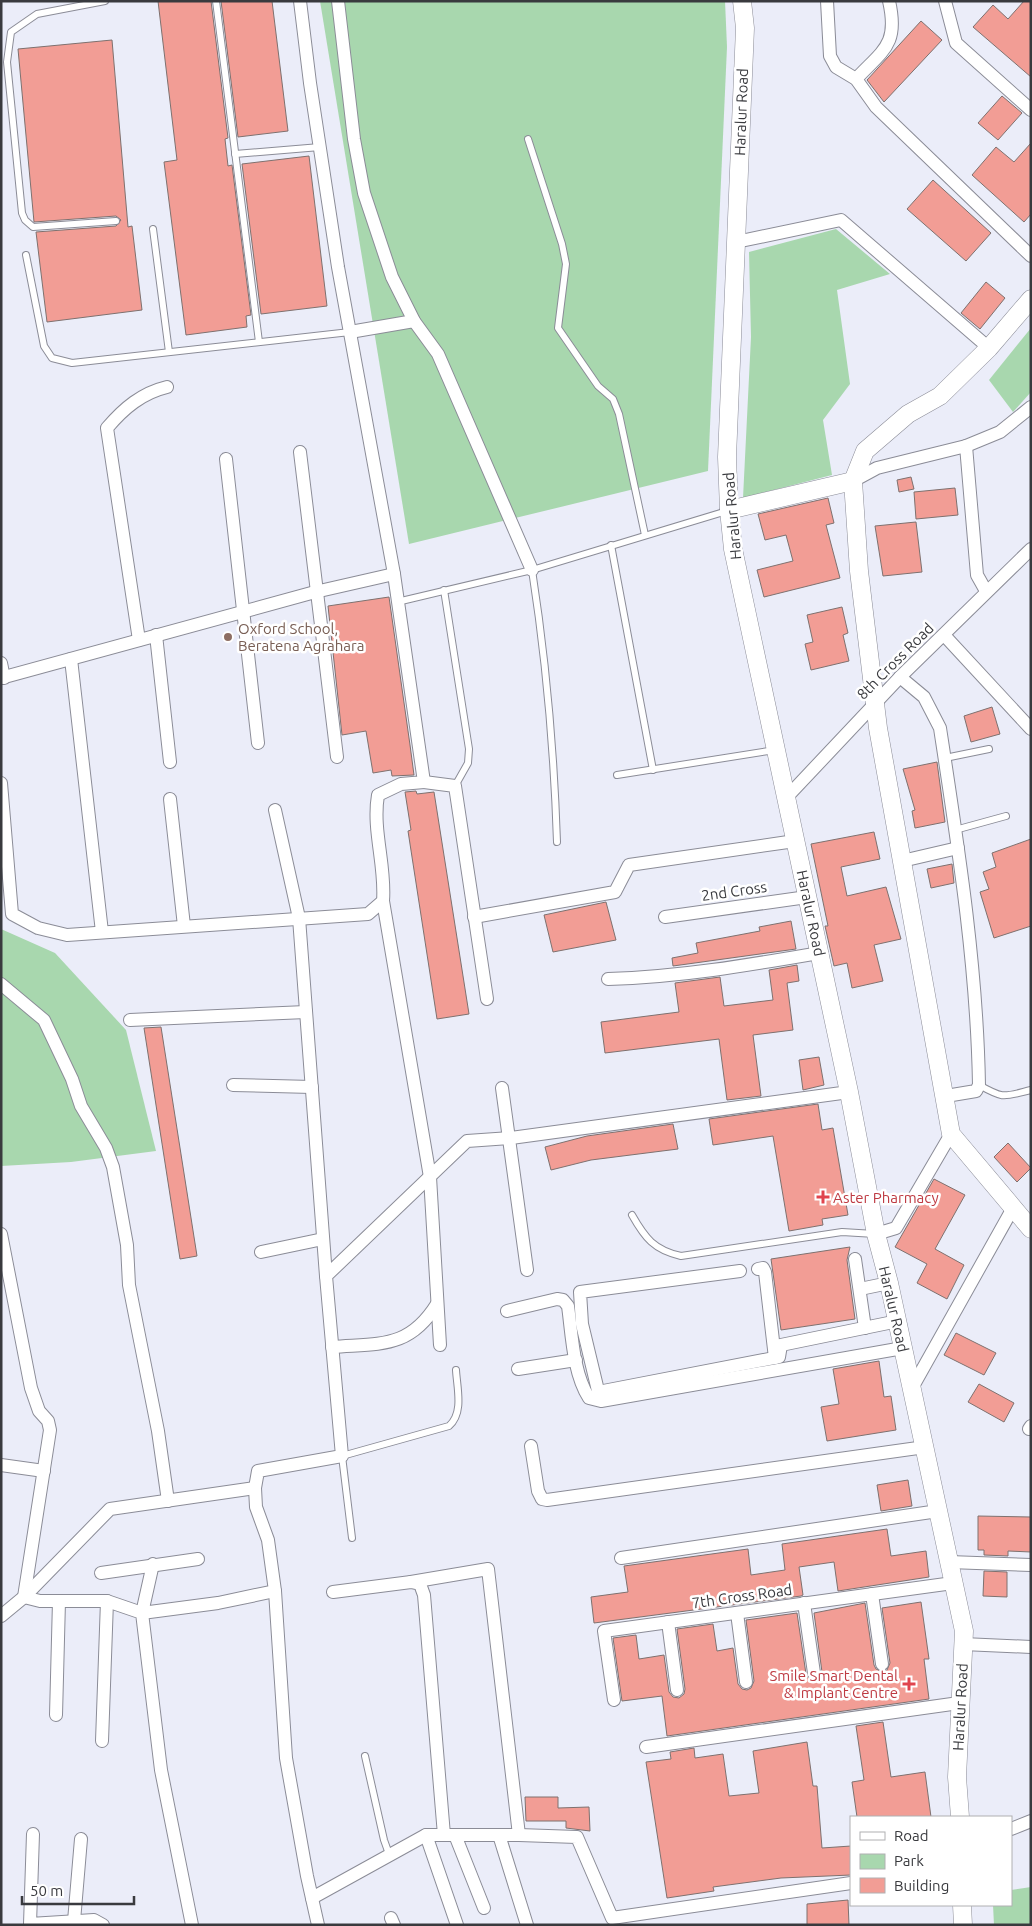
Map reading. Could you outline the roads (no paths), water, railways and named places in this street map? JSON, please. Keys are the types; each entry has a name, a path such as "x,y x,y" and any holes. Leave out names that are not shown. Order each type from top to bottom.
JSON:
{"street":[{"path":"300,1 310,83 350,332 394,574 396,602 424,782"},
{"path":"338,1 354,139 364,194 392,277 414,321 438,354 532,570"},
{"name":"Haralur Road","path":"742,1 745,28 727,457 733,549 820,953 876,1234 898,1321 964,1630 959,1703 957,1777 960,1816"},
{"path":"827,1 830,56 836,67 856,79 876,106 1031,256"},
{"path":"856,79 888,46 894,31 890,1"},
{"path":"945,1 956,43 1031,110"},
{"path":"736,242 840,220 989,348"},
{"path":"1031,299 989,348 940,396 908,414 865,451 852,481 859,571 875,704 946,1096 951,1134 1031,1229"},
{"path":"350,332 414,321"},
{"path":"139,640 107,428 123,409 153,390 167,386"},
{"path":"729,510 852,481 876,468 966,446 1000,432 1031,407"},
{"path":"966,446 977,574 986,591"},
{"path":"300,452 337,757"},
{"path":"226,459 258,744"},
{"name":"8th Cross Road","path":"786,798 900,677 986,591 1031,550"},
{"path":"1,663 3,678 244,611 394,574"},
{"path":"156,635 170,762"},
{"path":"944,635 1031,728"},
{"path":"72,659 102,932"},
{"path":"900,677 924,697 940,728 958,848 979,1038 979,1085 976,1091 946,1096"},
{"path":"440,1345 430,1177 383,901 385,884 375,812 378,795 401,784 424,782 455,786 486,999"},
{"path":"1,783 7,913 38,928 67,935 368,914 383,901"},
{"path":"170,799 184,926"},
{"path":"275,810 299,918 326,1276 342,1456 258,1471 255,1488 256,1507 268,1540 275,1592 286,1758 318,1925"},
{"path":"474,917 615,892 629,864 795,841"},
{"path":"902,861 958,848"},
{"name":"2nd Cross","path":"665,917 807,897"},
{"path":"608,978 648,978 722,970 820,953"},
{"path":"1,984 44,1020 72,1079 81,1106 106,1148 113,1167 126,1245 130,1294 158,1430 168,1501"},
{"path":"130,1020 306,1012"},
{"path":"233,1085 312,1087"},
{"path":"502,1088 527,1270"},
{"path":"326,1276 467,1141 510,1138 849,1092"},
{"path":"876,1234 896,1228 951,1134"},
{"path":"912,1388 1013,1208"},
{"path":"1,1234 30,1388 40,1411 48,1421 50,1430 24,1597"},
{"path":"260,1252 324,1239"},
{"path":"855,1259 865,1328"},
{"path":"758,1269 763,1268 765,1272 775,1358"},
{"path":"599,1396 582,1324 580,1292 740,1271"},
{"path":"860,1289 889,1283"},
{"path":"507,1311 557,1299 563,1300 568,1306 576,1360 588,1398 903,1348"},
{"path":"332,1347 385,1343 404,1337 418,1330 437,1304"},
{"path":"599,1396 775,1358 780,1356 781,1345 898,1321"},
{"path":"518,1369 576,1360"},
{"path":"531,1446 538,1491 542,1499 547,1500 924,1447"},
{"path":"1,1465 44,1472"},
{"path":"1,1616 24,1597 110,1509 255,1488"},
{"path":"621,1558 938,1511"},
{"path":"101,1573 198,1559"},
{"path":"949,1562 1031,1564"},
{"path":"153,1564 142,1613 161,1770 192,1925"},
{"path":"333,1592 411,1582 488,1569 519,1835"},
{"path":"411,1582 420,1584 424,1595 450,1835 484,1908"},
{"name":"7th Cross Road","path":"614,1700 604,1632 953,1583"},
{"path":"24,1597 40,1601 107,1601 142,1613 218,1603 275,1592"},
{"path":"872,1594 882,1664"},
{"path":"56,1715 59,1601"},
{"path":"102,1741 107,1601"},
{"path":"804,1604 814,1673"},
{"path":"738,1613 746,1682"},
{"path":"668,1622 677,1690"},
{"path":"963,1644 1031,1647"},
{"path":"646,1747 959,1703"},
{"path":"1012,1829 1031,1821"},
{"path":"33,1834 30,1924 94,1920 103,1925"},
{"path":"312,1898 426,1835 577,1837 613,1921 850,1883"},
{"path":"426,1835 457,1925"},
{"path":"499,1835 527,1925"},
{"path":"74,1922 81,1839"},
{"path":"962,1906 963,1925"}],"lane":[{"path":"105,1 37,14 11,32 7,62 22,213 25,220 33,227 116,221"},
{"path":"216,1 259,342"},
{"path":"528,138 562,244 566,264 558,328 598,386 613,399 619,414 645,535"},
{"path":"235,154 321,147"},
{"path":"153,229 169,352"},
{"path":"26,255 44,346 52,358 72,362 350,332"},
{"path":"396,602 532,570 729,510"},
{"path":"611,545 653,770"},
{"path":"532,570 544,649 554,758 557,842"},
{"path":"444,590 469,749 468,763 455,786"},
{"path":"945,758 990,749"},
{"path":"617,775 776,750"},
{"path":"955,830 1006,816"},
{"path":"979,1085 998,1096 1004,1097 1031,1090"},
{"path":"632,1215 645,1237 665,1252 681,1256 842,1232 876,1234"},
{"path":"352,1538 342,1456 450,1426 456,1420 458,1412 456,1370"},
{"path":"365,1756 384,1840 389,1854"}],"place":[{"name":"Oxford School, Beratena Agrahara","path":"228,637"},
{"name":"Aster Pharmacy","path":"823,1197"},
{"name":"Smile Smart Dental & Implant Centre","path":"909,1684"}]}
